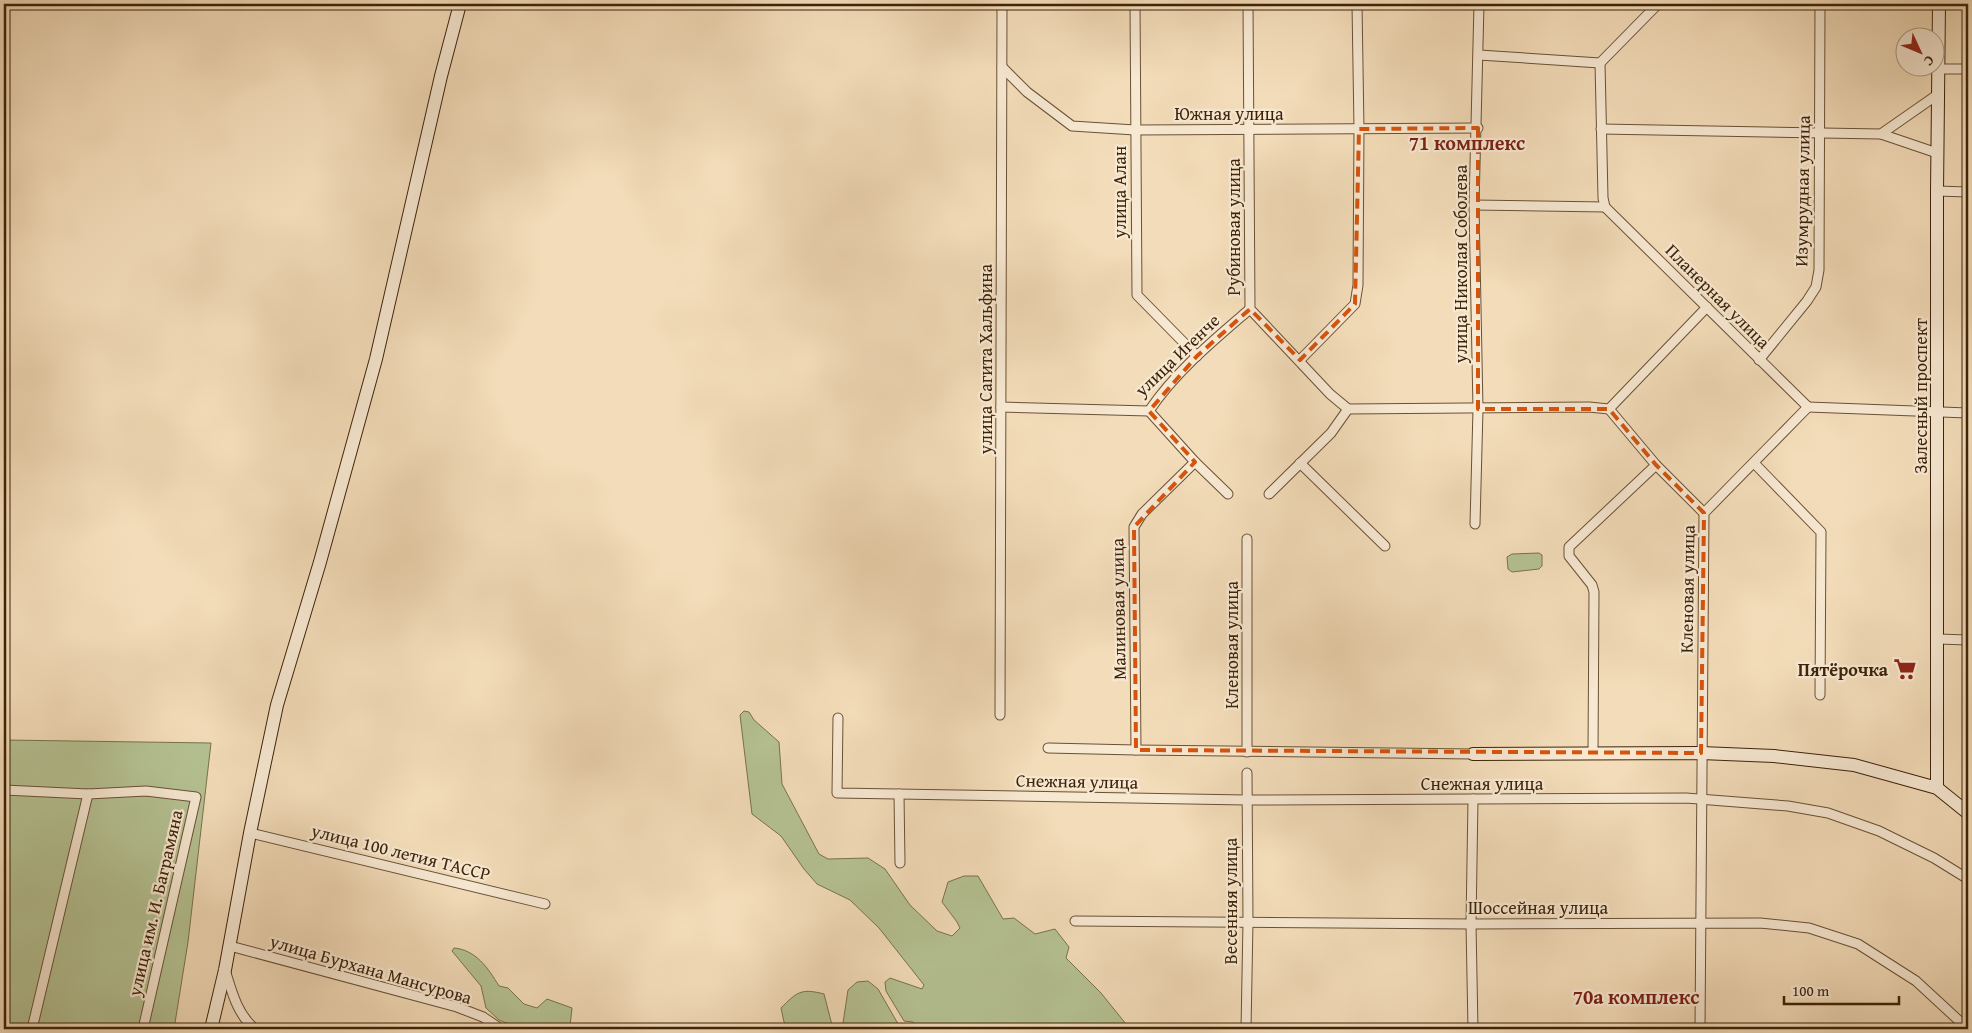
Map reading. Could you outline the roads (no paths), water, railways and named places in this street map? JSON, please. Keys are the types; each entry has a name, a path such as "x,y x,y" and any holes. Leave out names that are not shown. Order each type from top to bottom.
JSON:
{"street":[{"path":"211,1029 230,946 250,833 277,705 320,562 376,359 441,76 460,4"},
{"name":"улица Сагита Хальфина","path":"1000,715 1002,4"},
{"name":"улица Алан","path":"1135,4 1136,295 1197,356"},
{"name":"Рубиновая улица","path":"1248,4 1250,309 1330,394 1348,409"},
{"path":"1300,360 1354,304 1358,285 1359,129 1357,4"},
{"name":"улица Николая Соболева","path":"1475,524 1478,409 1474,205 1478,128 1479,4"},
{"path":"1474,205 1605,206 1603,198 1600,63 1658,4"},
{"name":"Изумрудная улица","path":"1759,360 1807,301 1816,287 1819,270 1820,4"},
{"name":"Залесный проспект","path":"1939,4 1939,28"},
{"path":"1479,54 1600,63"},
{"name":"Южная улица","path":"1002,67 1027,92 1072,126 1135,130 1478,128"},
{"path":"1944,69 1968,69"},
{"name":"Залесный проспект","path":"1937,788 1938,78"},
{"path":"1881,134 1938,95"},
{"path":"1601,129 1881,134 1937,153"},
{"path":"1937,191 1968,192"},
{"name":"Планерная улица","path":"1605,206 1808,407"},
{"path":"1609,409 1707,307"},
{"name":"улица Игенче","path":"1001,407 1149,410 1160,394 1197,356 1250,309"},
{"path":"1269,494 1332,433 1348,409 1589,407 1609,409 1656,465 1704,513"},
{"path":"1808,407 1968,413"},
{"name":"Кленовая улица","path":"1700,1029 1704,513 1808,407"},
{"path":"1149,410 1195,462 1228,494"},
{"name":"Малиновая улица","path":"1136,750 1134,527 1142,514 1195,462"},
{"path":"1300,463 1385,546"},
{"path":"1754,464 1821,532 1820,695"},
{"path":"1593,754 1594,592 1592,585 1569,556 1569,547 1656,465"},
{"name":"Кленовая улица","path":"1247,539 1247,752"},
{"path":"1938,640 1968,640"},
{"name":"Снежная улица","path":"838,718 836,793 1246,800 1701,799 1788,806 1828,813 1879,831 1934,858 1968,879"},
{"path":"1048,748 1473,754 1701,753 1774,756 1854,765 1937,788 1968,813"},
{"name":"Весенняя улица","path":"1246,1029 1248,922 1247,773"},
{"name":"улица им. И. Баграмяна","path":"4,790 88,794 146,791 196,797 143,1029"},
{"path":"32,1029 88,794"},
{"path":"900,794 900,863"},
{"path":"1472,1029 1473,799"},
{"name":"улица 100 летия ТАССР","path":"250,833 544,904"},
{"name":"Шоссейная улица","path":"1075,921 1471,924 1760,923 1809,928 1858,944 1916,981 1968,1029"},
{"name":"улица Бурхана Мансурова","path":"230,946 457,1007 483,1018 501,1029"},
{"path":"225,970 235,1002 248,1023 255,1029"}],"place":[{"name":"Пятёрочка","path":"1905,669"}],"district":[{"name":"71 комплекс","path":"1467,142"},
{"name":"70а комплекс","path":"1636,996"}]}
